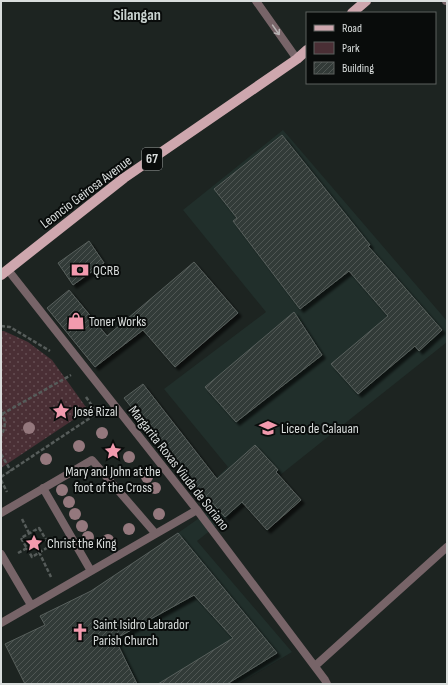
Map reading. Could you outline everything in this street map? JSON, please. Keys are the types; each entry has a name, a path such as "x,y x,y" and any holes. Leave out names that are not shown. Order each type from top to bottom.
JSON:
{"main road":[{"path":"353,12 366,1"},
{"name":"Leoncio Geirosa Avenue","path":"4,272 124,178 297,59 306,51"}],"street":[{"path":"256,1 297,59"},
{"name":"Margarita Roxas Viuda de Soriano","path":"4,272 112,403 197,510 327,684"},
{"path":"1,513 92,460 156,533"},
{"path":"43,488 91,571"},
{"path":"1,623 197,510"},
{"path":"315,666 447,547"},
{"path":"1,554 31,605"}],"path":[{"path":"1,326 10,327 49,349 53,354"},
{"path":"1,436 4,430 5,422 2,413 70,375 66,370"},
{"path":"84,394 97,413"},
{"path":"1,477 112,403"},
{"path":"1,454 11,471"},
{"path":"39,528 50,546 32,557 21,538 39,528"}],"shaded area":[{"name":"Liceo de Calauan","path":"283,130 447,321 447,342 197,541 292,652 238,684 137,684 91,591 212,509 200,493 228,467 164,389 266,312 183,210"}],"green space":[{"path":"1,331 28,342 52,360 88,410 1,468"}],"building":[{"path":"282,135 370,245 368,246 442,330 419,351 415,346 358,394 331,364 388,316 349,271 300,309 233,221 237,218 214,189"},
{"path":"89,241 104,263 73,285 58,263"},
{"path":"194,262 238,313 175,367 143,330 95,367 47,308 69,290 107,336"},
{"path":"294,312 322,355 236,422 205,387"},
{"path":"143,384 217,479 255,445 278,470 276,472 301,500 267,530 242,502 225,517 200,489 198,491 124,398"},
{"path":"178,533 277,653 227,684 158,684 233,638 194,595 115,639 137,684 25,684 5,644 45,625 40,616 91,591"}],"place":[{"name":"QCRB","path":"80,270"},
{"name":"Toner Works","path":"76,321"},
{"name":"José Rizal","path":"61,411"},
{"name":"Liceo de Calauan","path":"268,428"},
{"name":"Mary and John at the foot of the Cross","path":"113,451"},
{"name":"Christ the King","path":"34,543"},
{"name":"Saint Isidro Labrador Parish Church","path":"80,632"}],"district":[{"name":"Silangan","path":"137,15"}]}
